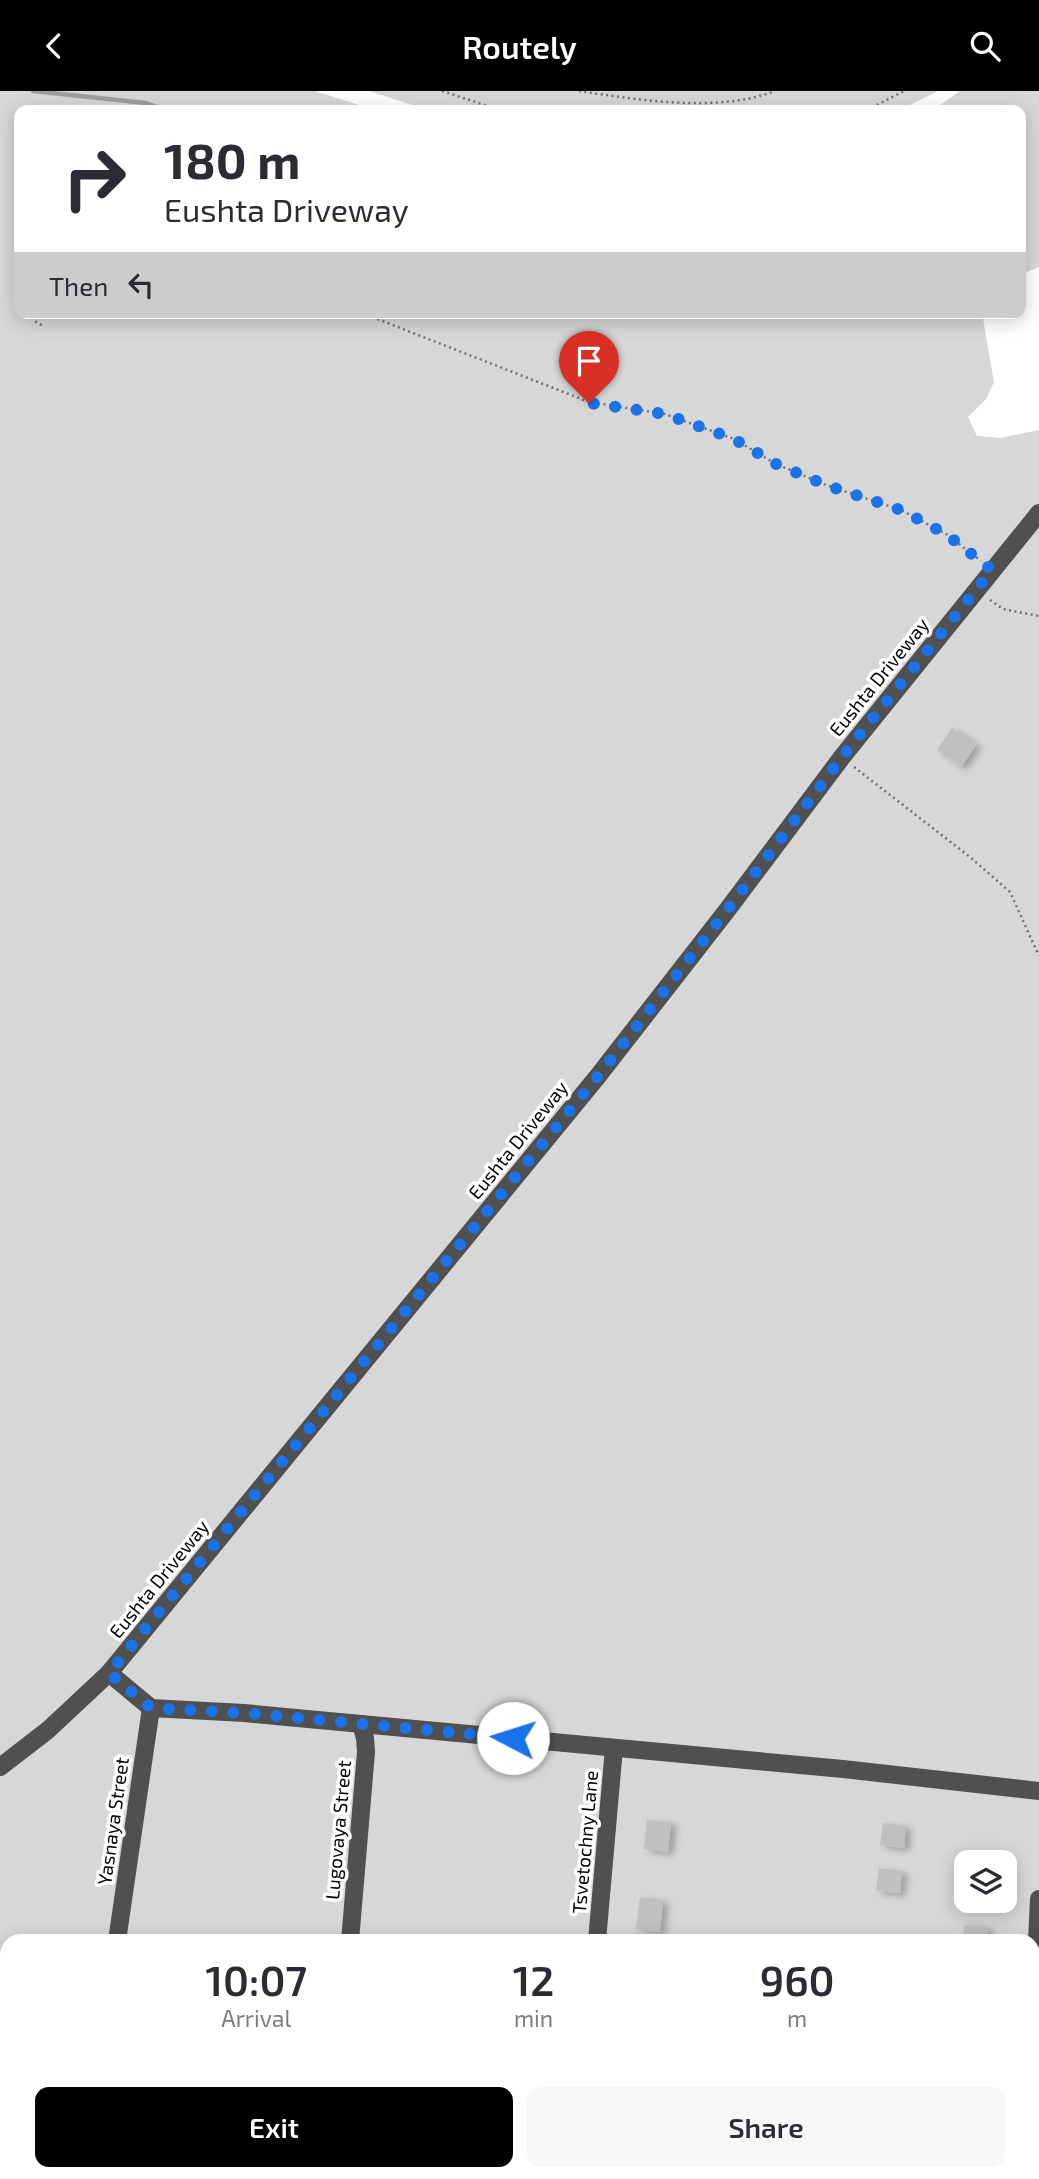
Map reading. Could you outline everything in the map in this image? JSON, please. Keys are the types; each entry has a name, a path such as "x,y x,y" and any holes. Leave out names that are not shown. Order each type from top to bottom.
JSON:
{"street":[{"name":"Eushta Driveway","path":"0,1767 48,1730 109,1673 598,1076 842,757 1039,513"},
{"path":"109,1673 151,1708 244,1713 1039,1791"},
{"name":"Yasnaya Street","path":"118,1934 151,1708"},
{"name":"Lugovaya Street","path":"351,1934 366,1752 361,1724"},
{"name":"Tsvetochny Lane","path":"598,1934 614,1748"},
{"path":"1037,1934 1039,1899"}],"path":[{"path":"442,91 485,105"},
{"path":"579,91 656,102 736,101 775,91"},
{"path":"877,105 904,91"},
{"path":"33,319 44,325"},
{"path":"377,319 589,403 665,414 734,439 776,464 826,485 901,510 946,534 992,570"},
{"path":"976,591 1003,609 1039,616"},
{"path":"842,757 970,857 1010,892 1039,955"}],"shaded area":[{"path":"0,91 315,91 359,105 14,105 14,319 983,319 994,382 986,399 968,417 977,436 1000,438 1039,430 1039,1934 0,1934"},
{"path":"369,91 938,91 910,105 412,105"},
{"path":"960,91 1039,91 1039,267 1026,272 1026,105 940,105"}],"building":[{"path":"952,728 976,745 961,767 937,750"},
{"path":"647,1820 671,1822 668,1852 644,1849"},
{"path":"883,1823 906,1826 904,1848 880,1845"},
{"path":"879,1868 902,1871 900,1893 876,1891"},
{"path":"640,1897 663,1900 660,1932 636,1929"},
{"path":"964,1925 988,1927 987,1934 963,1934"}],"waterway":[{"path":"33,91 152,105"}],"route":[{"path":"513,1738 244,1713 151,1708 109,1673 598,1076 842,757 992,570 946,534 901,510 826,485 776,464 734,439 665,414 589,403"}]}
